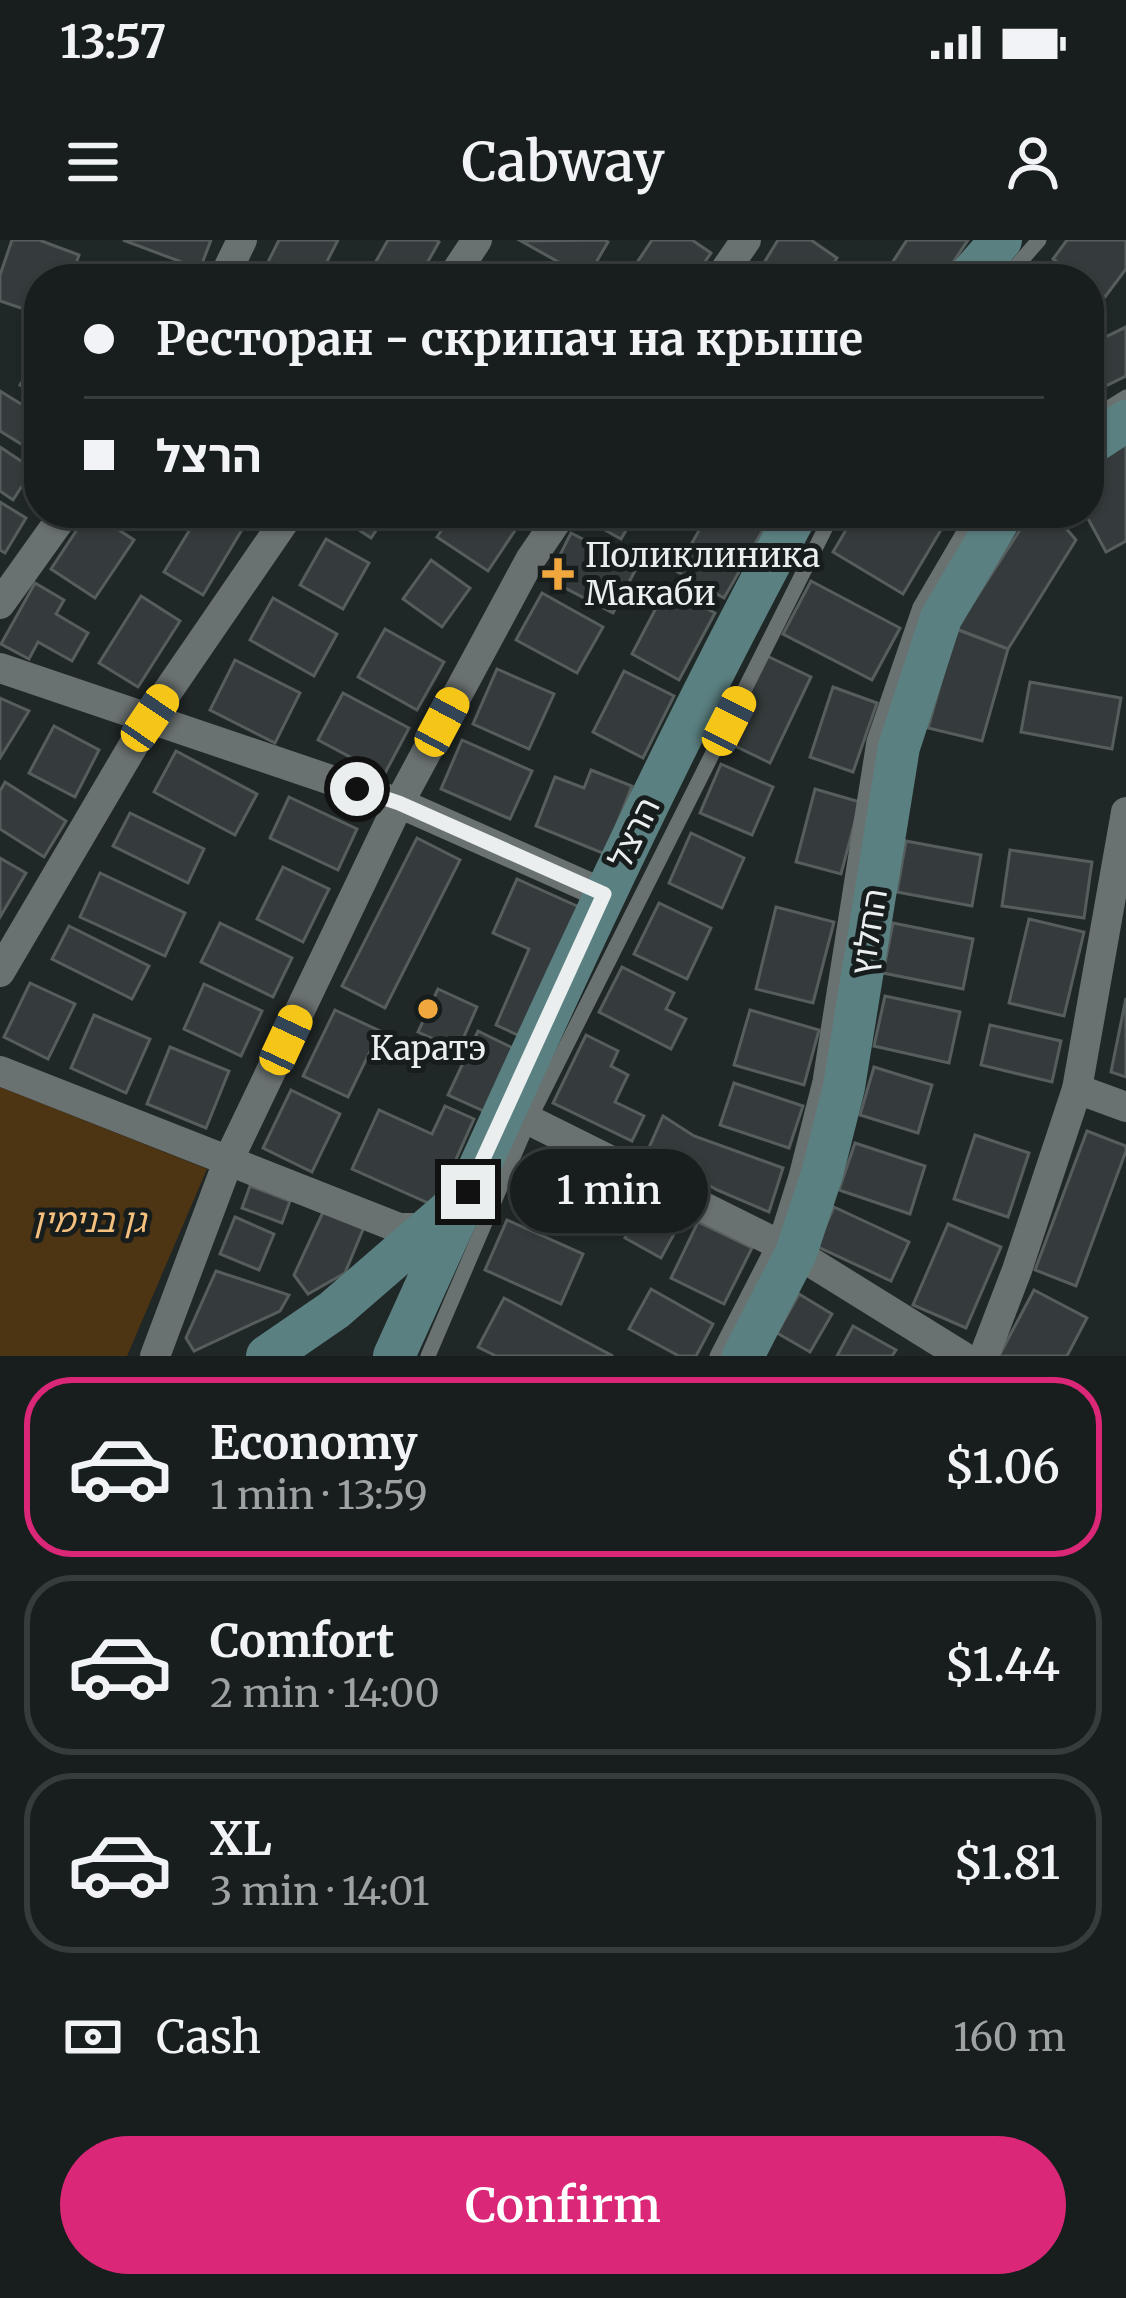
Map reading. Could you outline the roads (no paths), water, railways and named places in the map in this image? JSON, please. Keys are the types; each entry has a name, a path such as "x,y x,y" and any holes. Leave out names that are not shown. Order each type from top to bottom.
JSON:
{"street":[{"path":"980,264 1001,240"},
{"path":"0,604 54,528"},
{"path":"0,972 150,718 280,528"},
{"path":"155,1356 229,1159 399,803 552,528"},
{"name":"הרצל","path":"418,1353 428,1280 468,1192 514,1122 604,894 789,528"},
{"name":"החלוץ","path":"743,1356 822,1174 844,1087 899,747 941,618 994,528"},
{"path":"0,668 399,803 604,894"},
{"path":"984,1356 1077,1089 1120,892 1126,812"},
{"path":"0,1071 399,1228 434,1222"},
{"path":"1077,1089 1126,1107"},
{"path":"514,1122 786,1248 962,1356"},
{"path":"267,1356 313,1327 468,1192"}],"lane":[{"path":"1018,264 1039,240"},
{"path":"418,1353 514,1122 825,528"},
{"path":"717,1356 786,1248 796,1176 820,1081 874,741 920,607 966,528"},
{"path":"388,1263 407,1263 428,1280"}],"place":[{"name":"Поликлиника Макаби","path":"558,574"},
{"name":"Каратэ","path":"428,1009"}],"park label":[{"name":"גן בנימין","path":"89,1220"}]}
